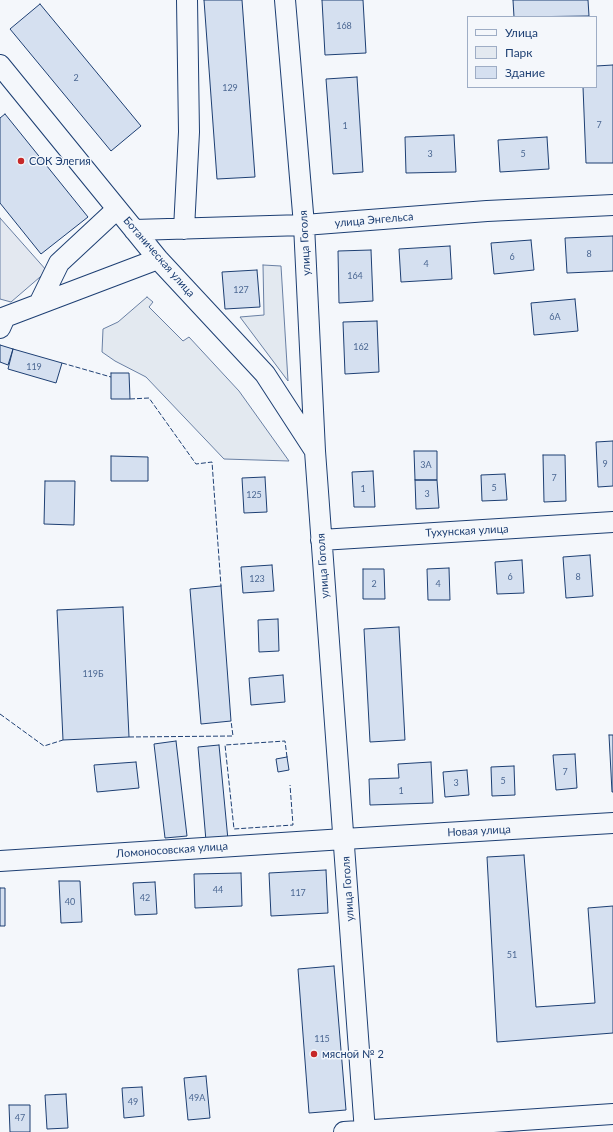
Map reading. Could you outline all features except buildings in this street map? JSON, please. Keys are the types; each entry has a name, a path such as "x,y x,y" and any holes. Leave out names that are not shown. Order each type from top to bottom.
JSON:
{"street":[{"path":"184,229 188,132 187,0"},
{"name":"улица Гоголя","path":"285,0 304,226 315,451 365,1131"},
{"name":"Ботаническая улица","path":"0,66 158,259 265,374 315,451"},
{"name":"улица Энгельса","path":"134,230 304,226 487,211 613,205"},
{"path":"40,304 59,263 117,209"},
{"path":"0,328 5,317 158,259"},
{"name":"Тухунская улица","path":"321,540 613,522"},
{"name":"Новая улица","path":"344,839 613,823"},
{"name":"Ломоносовская улица","path":"0,861 344,839"},
{"path":"344,1132 613,1114"}],"green space":[{"path":"263,265 281,266 288,381 240,317 264,315"},
{"path":"147,297 153,302 149,307 183,341 189,337 239,391 289,461 224,459 146,377 115,361 102,352 103,329 118,322"}],"shaded area":[{"path":"0,218 47,271 11,302 0,299"}],"fence":[{"path":"62,363 111,377"},
{"path":"130,399 149,398 196,464 212,462 221,586"},
{"path":"0,714 44,746 63,740"},
{"path":"129,737 233,736 231,721"},
{"path":"287,757 285,741 225,745 234,829 293,825 290,785"}],"place":[{"name":"СОК Элегия","path":"21,161"},
{"name":"мясной № 2","path":"314,1054"}]}
